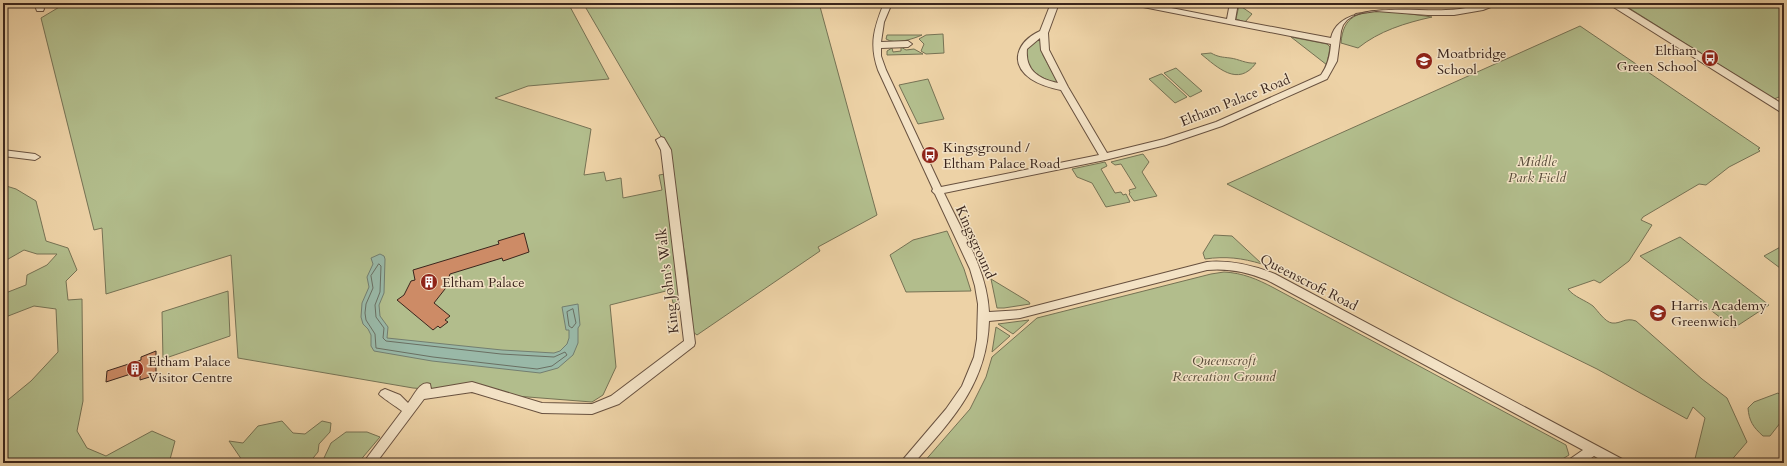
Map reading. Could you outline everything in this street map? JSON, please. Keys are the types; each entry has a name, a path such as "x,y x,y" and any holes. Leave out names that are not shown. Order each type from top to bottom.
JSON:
{"street":[{"name":"Kingsground","path":"888,3 880,22 877,56 882,70 975,269 980,282 985,317 984,336 980,358 966,390 951,412 906,463"},
{"path":"1055,3 1044,33 1045,50 1064,87 1105,157"},
{"path":"1133,3 1336,42"},
{"path":"1231,22 1234,3"},
{"name":"Eltham Palace Road","path":"938,191 1105,157 1160,144 1208,129 1318,81 1332,68 1334,62 1337,29 1340,22 1353,12 1362,9 1386,8 1418,12 1448,12 1483,8 1497,3"},
{"path":"1612,3 1784,110"},
{"path":"1044,33 1034,37 1023,48 1022,63 1026,70 1034,77 1055,86 1064,87"},
{"path":"877,45 908,44"},
{"name":"King John's Walk","path":"409,411 424,391 472,387 542,408 592,409 614,400 690,343 666,150 661,140"},
{"path":"3,153 35,157"},
{"name":"Queenscroft Road","path":"985,317 1020,314 1207,266 1225,265 1245,267 1260,272 1278,281 1618,463"},
{"path":"368,463 409,411 396,399 385,394"},
{"path":"1574,463 1594,450"}],"green space":[{"path":"66,3 568,3 609,79 528,86 495,98 591,129 584,175 604,172 606,181 621,178 623,198 662,190 659,175 665,174 682,301 673,303 670,290 610,305 616,367 603,395 592,402 413,388 238,358 231,255 106,294 102,228 94,230 41,18"},
{"path":"583,3 819,3 877,215 818,247 820,251 697,335 693,332 688,277 669,150"},
{"path":"1621,3 1784,3 1784,95 1774,99"},
{"path":"1239,5 1252,14 1245,22 1236,19"},
{"path":"1382,10 1432,17 1393,28 1366,42 1358,48 1341,43 1342,34 1345,27 1353,17 1366,12"},
{"name":"Middle Park Field","path":"1580,26 1760,148 1758,149 1760,151 1729,167 1706,185 1699,184 1643,217 1641,220 1652,225 1629,261 1600,283 1594,280 1568,289 1570,292 1593,306 1609,322 1615,323 1626,320 1636,321 1702,379 1727,398 1747,442 1729,463 1694,463 1705,418 1693,407 1687,419 1597,369 1454,299 1227,184"},
{"path":"943,34 944,53 926,54 921,51 924,44 919,39 926,35"},
{"path":"887,35 922,35 909,40 890,41 886,39"},
{"path":"1291,37 1327,44 1330,47 1327,65"},
{"path":"1040,38 1043,55 1058,83 1052,82 1040,76 1029,66 1026,60 1025,54 1028,48"},
{"path":"901,47 906,50 914,49 923,54 887,55 887,51 892,48 893,52 901,51"},
{"path":"1211,53 1220,57 1256,63 1242,74 1235,75 1221,69 1201,54"},
{"path":"1176,68 1202,91 1190,97 1164,73"},
{"path":"1161,74 1187,97 1175,103 1149,79"},
{"path":"928,79 944,119 918,124 899,85"},
{"path":"1143,154 1149,162 1142,172 1157,196 1134,201 1129,194 1129,190 1136,188 1121,164 1115,165 1111,162"},
{"path":"1105,162 1107,166 1101,169 1115,193 1121,192 1123,195 1126,194 1130,202 1106,207 1092,183 1077,177 1072,169"},
{"path":"3,185 16,189 36,201 46,241 68,248 77,270 66,281 68,300 82,299 83,401 77,431 87,448 106,456 152,431 175,441 169,463 3,463 3,404 31,381 58,352 56,309 34,306 3,318 3,294 26,285 27,275 47,265 57,254 37,254 24,250 3,262"},
{"path":"947,231 964,269 971,291 906,292 890,255 913,240"},
{"path":"1214,235 1232,236 1262,264 1234,258 1205,259 1203,253"},
{"path":"1680,237 1769,305 1734,328 1640,256"},
{"path":"1784,245 1784,271 1764,256"},
{"name":"Queenscroft Recreation Ground","path":"1224,272 1250,277 1274,288 1566,445 1569,455 1556,463 923,463 970,409 986,377 992,357 1037,318"},
{"path":"991,279 1029,302 1030,304 997,308"},
{"path":"228,291 230,336 163,359 162,312"},
{"path":"1029,320 1013,334 998,324"},
{"path":"996,327 1010,336 992,352"},
{"path":"1778,393 1784,398 1784,418 1770,436 1763,436 1752,424 1749,417 1748,408 1754,402"},
{"path":"282,421 293,433 305,434 322,421 331,423 330,432 319,444 318,452 309,463 244,463 229,441 243,443 258,426"},
{"path":"346,432 367,432 380,437 358,463 320,463 331,443"}],"water":[{"path":"380,254 384,256 385,259 384,293 379,305 380,316 388,327 387,338 502,350 554,353 560,351 567,344 569,338 569,330 566,330 562,307 578,304 580,325 578,328 578,343 573,355 558,368 540,373 432,361 374,351 371,346 371,335 363,324 361,317 362,303 369,287 367,277 373,264 371,258"}],"building":[{"name":"Eltham Palace","path":"524,233 529,252 503,261 502,258 450,274 445,289 434,303 450,316 445,320 448,322 440,328 438,326 433,330 397,300 404,295 411,281 415,280 413,270 499,244 498,241"},
{"name":"Eltham Palace Visitor Centre","path":"156,351 156,375 140,380 140,371 106,382 107,371 141,360 141,357"}],"place":[{"name":"Eltham Green School","path":"1710,58"},
{"name":"Moatbridge School","path":"1424,61"},
{"name":"Kingsground / Eltham Palace Road","path":"930,155"},
{"name":"Eltham Palace","path":"429,282"},
{"name":"Harris Academy Greenwich","path":"1658,313"},
{"name":"Eltham Palace Visitor Centre","path":"135,369"}]}
